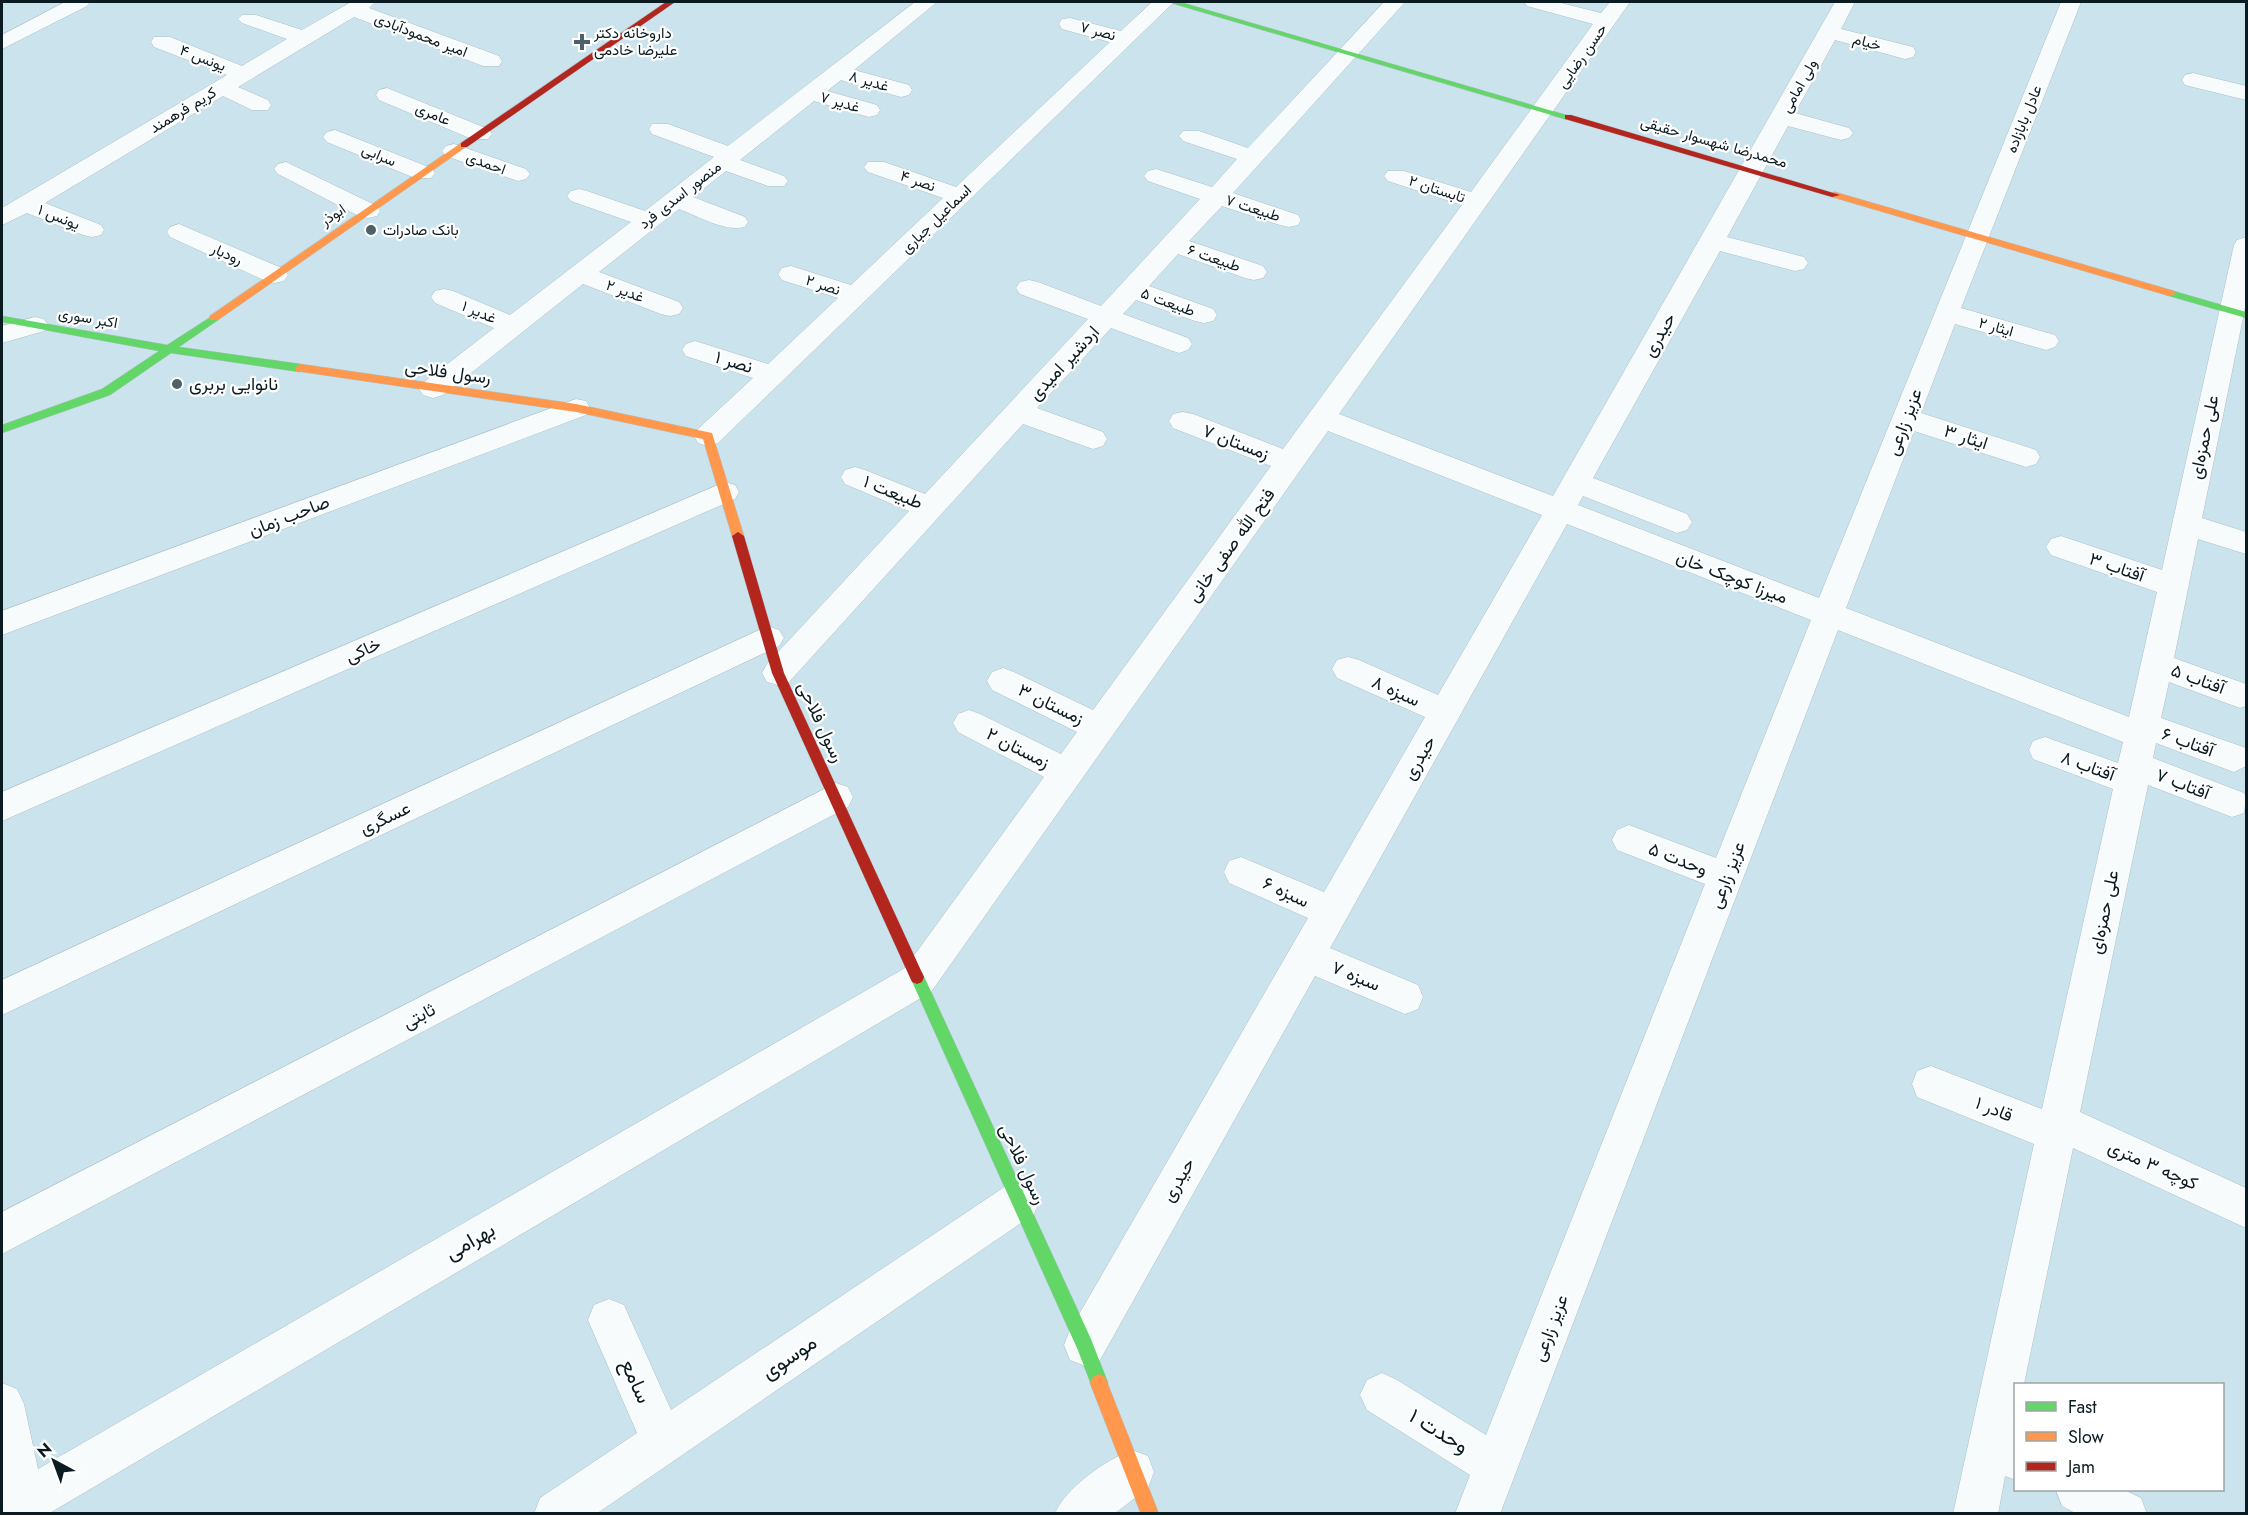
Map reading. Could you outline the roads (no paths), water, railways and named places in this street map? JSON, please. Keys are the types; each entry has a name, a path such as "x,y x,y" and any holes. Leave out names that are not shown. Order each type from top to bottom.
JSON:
{"main road":[{"name":"ابوذر","path":"2,429 106,392 671,2"},
{"name":"محمدرضا شهسوار حقیقی","path":"1172,2 2239,312"},
{"name":"اکبر سوری","path":"2,319 168,349"},
{"name":"رسول فلاحی","path":"168,349 576,408 708,436 778,673 1085,1345 1150,1514"}],"street":[{"name":"منصور اسدی فرد","path":"433,389 927,2"},
{"name":"اسماعیل جباری","path":"708,436 1164,2"},
{"name":"اردشیر امیدی","path":"778,673 1395,2"},
{"path":"1534,2 1607,21"},
{"name":"حسن رضایی","path":"1544,110 1620,2"},
{"name":"ولی امامی","path":"1752,171 1845,2"},
{"name":"عادل بابازاده","path":"1976,236 2071,2"},
{"path":"7,36 67,4"},
{"name":"کریم فرهمند","path":"2,218 358,5"},
{"name":"امیر محمودآبادی","path":"358,5 490,61"},
{"path":"249,19 304,38"},
{"name":"نصر ۷","path":"1070,24 1125,39"},
{"name":"خیام","path":"1829,32 1905,52"},
{"name":"یونس ۴","path":"162,42 244,74"},
{"name":"غدیر ۸","path":"837,72 901,90"},
{"path":"2193,80 2247,93"},
{"path":"221,87 260,105"},
{"name":"غدیر ۷","path":"810,93 869,110"},
{"name":"عامری","path":"387,95 480,134"},
{"name":"فتح الله صفی خانی","path":"918,980 1544,110"},
{"path":"1782,117 1841,133"},
{"path":"660,129 776,181"},
{"path":"1191,136 1253,157"},
{"name":"سرابی","path":"335,137 423,173"},
{"name":"احمدی","path":"454,151 518,174"},
{"name":"نصر ۴","path":"876,167 960,195"},
{"path":"286,170 368,211"},
{"name":"حیدری","path":"1085,1345 1752,171"},
{"name":"طبیعت ۷","path":"1156,176 1289,220"},
{"name":"تابستان ۲","path":"1396,176 1478,202"},
{"path":"579,196 649,220"},
{"path":"675,199 736,222"},
{"name":"یونس ۱","path":"26,204 92,230"},
{"name":"رودبار","path":"179,232 275,275"},
{"name":"عزیز زارعی","path":"1477,1514 1976,236"},
{"path":"1713,241 1795,263"},
{"name":"طبیعت ۶","path":"1173,244 1254,272"},
{"name":"علی حمزه‌ای","path":"2015,1383 2058,1128 2186,524 2239,312 2245,261"},
{"name":"غدیر ۲","path":"580,274 669,308"},
{"name":"نصر ۲","path":"791,274 856,295"},
{"path":"1029,288 1179,344"},
{"name":"طبیعت ۵","path":"1132,289 1204,315"},
{"name":"غدیر ۱","path":"444,297 513,326"},
{"name":"ایثار ۲","path":"1947,313 2046,341"},
{"path":"2,335 35,325"},
{"name":"نصر ۱","path":"695,350 773,375"},
{"name":"صاحب زمان","path":"2,623 576,408"},
{"path":"1018,412 1093,439"},
{"name":"میرزا کوچک خان","path":"1322,418 1828,614 2137,752"},
{"name":"ایثار ۳","path":"1905,418 2026,457"},
{"name":"زمستان ۷","path":"1183,421 1290,463"},
{"name":"طبیعت ۱","path":"855,477 930,508"},
{"path":"1575,482 1677,522"},
{"name":"خاکی","path":"2,807 725,492"},
{"path":"2186,524 2247,543"},
{"name":"آفتاب ۳","path":"2061,547 2173,586"},
{"name":"عسگری","path":"2,998 768,638"},
{"name":"آفتاب ۵","path":"2156,664 2240,694"},
{"name":"سبزه ۸","path":"1348,669 1445,712"},
{"name":"زمستان ۳","path":"1003,681 1099,728"},
{"name":"زمستان ۲","path":"969,723 1067,773"},
{"name":"آفتاب ۸","path":"2045,750 2137,752"},
{"name":"آفتاب ۶","path":"2137,752 2234,758"},
{"name":"آفتاب ۷","path":"2137,752 2232,803"},
{"name":"ثابتی","path":"2,1234 836,797"},
{"name":"وحدت ۵","path":"1629,840 1726,878"},
{"name":"سبزه ۶","path":"1242,872 1330,912"},
{"name":"سبزه ۷","path":"1306,955 1405,997"},
{"name":"بهرامی","path":"24,1508 918,980"},
{"name":"قادر ۱","path":"1931,1084 2058,1128"},
{"name":"کوچه ۳ متری","path":"2058,1128 2247,1208"},
{"name":"موسوی","path":"556,1514 1020,1200"},
{"name":"سامع","path":"609,1320 663,1443"},
{"name":"علی حمزه‌ای","path":"1975,1514 2003,1451 2014,1386"},
{"name":"وحدت ۱","path":"1382,1395 1496,1466"},
{"path":"2,1404 24,1508"},
{"path":"1077,1514 1132,1472"},
{"path":"2080,1491 2125,1514"}],"place":[{"name":"داروخانه دکتر علیرضا خادمی","path":"582,42"},
{"name":"بانک صادرات","path":"371,230"},
{"name":"نانوایی بربری","path":"177,384"}]}
